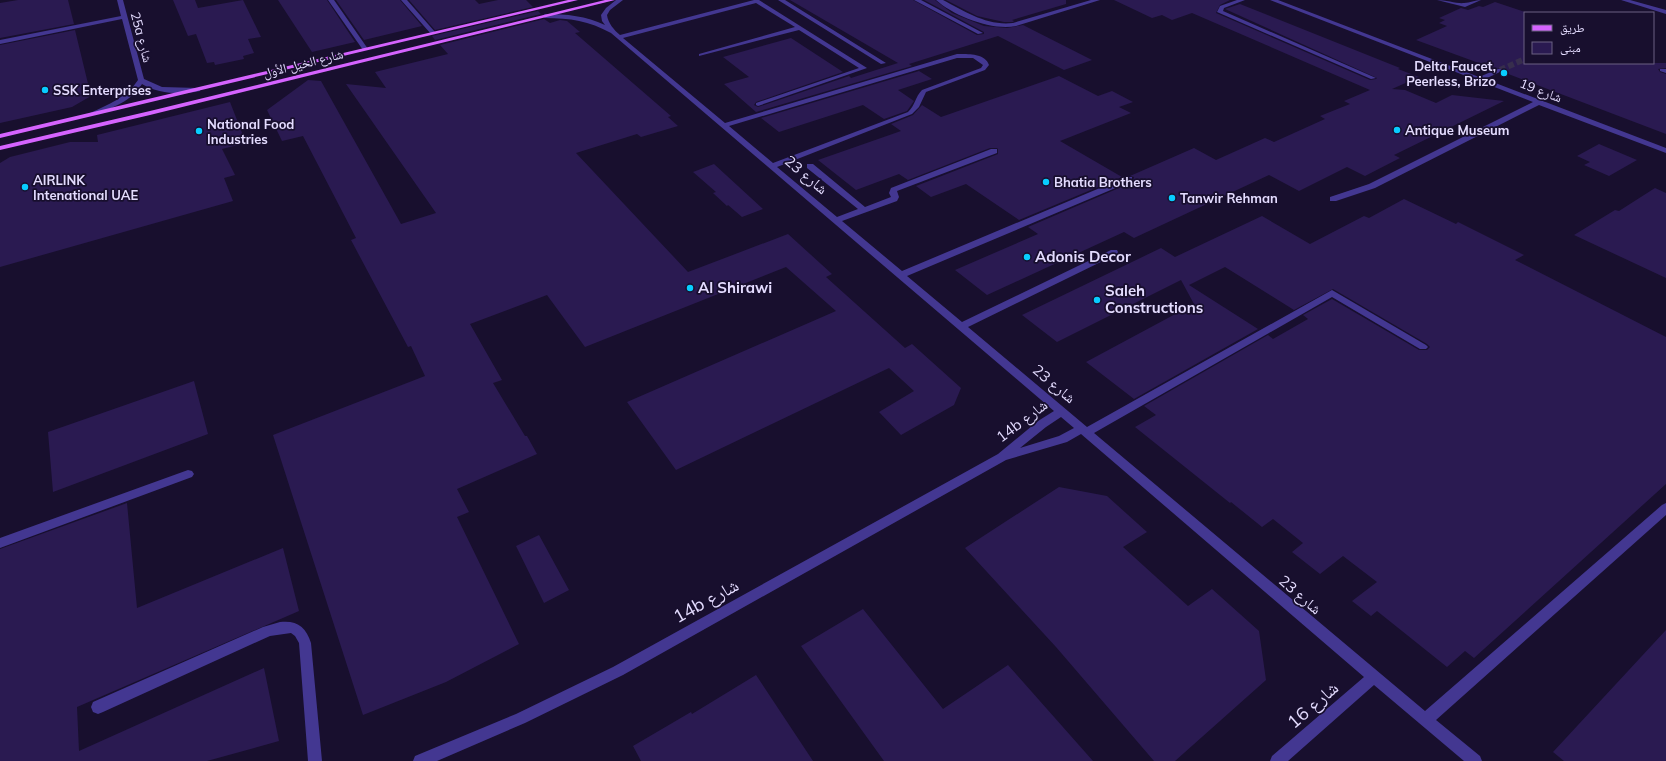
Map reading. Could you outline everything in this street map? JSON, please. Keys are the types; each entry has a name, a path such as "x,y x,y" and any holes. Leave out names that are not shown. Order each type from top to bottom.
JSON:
{"main road":[{"name":"شارع الخيل الأول","path":"0,136 575,0"},
{"name":"شارع الخيل الأول","path":"0,148 150,113 612,0"}],"street":[{"name":"25a شارع","path":"120,0 141,80 150,86 162,89 198,90"},
{"path":"331,0 365,49"},
{"path":"404,0 433,33"},
{"name":"شارع 23","path":"613,32 605,21 604,15 608,9 620,0"},
{"path":"781,0 883,63"},
{"path":"918,0 980,33"},
{"path":"939,0 987,24 1003,27 1014,26 1097,0"},
{"path":"1242,0 1222,8 1220,12 1372,78"},
{"name":"شارع 19","path":"1273,0 1666,151"},
{"path":"1440,0 1464,5 1478,0"},
{"path":"1629,0 1666,12"},
{"path":"619,37 757,1 864,68 758,104"},
{"path":"1656,10 1666,6"},
{"name":"شارع 23","path":"545,16 582,18 594,21 613,32 1475,761"},
{"path":"0,42 124,17"},
{"path":"701,55 799,28"},
{"path":"724,125 957,56 974,56 985,62 986,65 983,69 924,91 919,96 918,106 910,113 772,166"},
{"path":"1479,79 1500,70"},
{"name":"25a شارع","path":"92,114 126,97 141,80"},
{"path":"1333,199 1347,196 1372,186 1539,102"},
{"path":"836,220 894,199 894,190 994,151"},
{"path":"810,166 864,210"},
{"path":"901,275 1128,179"},
{"path":"962,326 1114,252"},
{"name":"14b شارع","path":"1002,457 1063,439 1084,430 1332,294 1423,347"},
{"name":"14b شارع","path":"420,761 518,720 618,671 1002,457 1042,424 1062,411"},
{"path":"0,543 188,474"},
{"path":"1425,720 1666,508"},
{"path":"98,707 268,631 282,628 294,628 304,637 305,643 315,761"},
{"name":"شارع 16","path":"1277,761 1374,677"}],"building":[{"path":"18,0 68,0 74,24 0,38 0,3"},
{"path":"173,0 195,0 198,8 243,0 261,37 248,39 254,53 243,56 244,59 215,65 214,62 207,63 196,34 188,36"},
{"path":"278,0 327,0 355,42 312,52"},
{"path":"336,0 400,0 422,26 364,40"},
{"path":"409,0 475,0 479,4 498,0 526,0 533,7 435,30"},
{"path":"790,0 913,0 977,35 984,34 984,32 924,0 935,0 952,13 984,26 1007,28 1023,25 1092,60 1064,70 998,36 909,64 912,66 756,112 724,84 749,77 723,57 791,38 843,72 756,102 754,105 758,107 849,76 851,78 898,63"},
{"path":"946,0 1066,0 1066,4 1012,20 1014,21 1013,22 1004,22 977,16"},
{"path":"1114,0 1230,0 1220,5 1216,13 1370,80 1377,78 1225,9 1240,4 1419,77 1392,89 1405,90 1436,103 1452,95 1504,101 1394,155 1400,158 1365,176 1347,167 1299,191 1269,175 1134,238 1124,232 987,295 955,270 1038,234 1028,227 1133,182 1134,177 1130,176 1194,148 1216,160 1265,138 1274,142 1325,119 1320,116 1350,104 1344,101 1370,90 1192,13 1172,20 1162,15 1152,18"},
{"path":"1495,2 1525,12 1524,64 1666,63 1666,68 1658,69 1660,72 1666,74 1666,134 1503,72 1502,68 1495,69 1416,40 1447,26 1439,23 1445,20 1439,18 1461,8 1468,10 1479,6 1483,7"},
{"path":"538,11 541,14 435,40 432,36"},
{"path":"544,19 550,23 560,20 567,21 580,32 575,33 671,116 668,117 678,126 641,137 637,134 576,153 688,272 788,234 832,274 826,277 905,348 912,344 961,388 954,405 901,435 879,412 914,391 889,368 676,470 627,402 836,311 786,267 585,347 547,295 470,324 502,380 493,383 537,454 457,489 469,512 457,517 519,644 446,682 363,715 273,435 425,376 411,346 408,347 351,240 356,238 303,136 282,141 267,110 308,80 321,81 401,224 436,213 346,84 386,88 375,72 448,54 440,45"},
{"path":"75,30 91,96 72,107 0,123 0,45"},
{"path":"919,71 932,79 898,90 914,101 907,111 884,119 863,105 779,132 761,118"},
{"path":"1059,76 1098,96 1112,91 1133,102 1119,107 1131,113 1060,141 1122,177 1019,220 966,184 931,197 916,186 998,154 997,148 990,148 908,180 899,174 856,190 818,160 901,131 891,124 913,115 922,105 941,117"},
{"path":"230,102 246,143 222,149 235,175 224,178 233,201 0,267 0,163 10,157 70,142 98,142 97,135"},
{"path":"1599,144 1637,160 1609,176 1584,165 1590,162 1577,156"},
{"path":"714,164 763,209 742,217 728,205 727,206 713,193 716,192 693,172"},
{"path":"1655,188 1666,193 1666,278 1574,235 1615,210 1619,211"},
{"path":"1404,199 1456,224 1458,222 1524,255 1515,260 1666,337 1666,484 1474,658 1465,651 1447,667 1377,611 1371,616 1352,601 1377,582 1343,556 1320,574 1292,552 1303,543 1273,519 1262,527 1135,427 1156,415 1144,406 1268,335 1273,339 1308,319 1303,315 1332,299 1419,350 1427,350 1430,347 1427,344 1333,289 1294,310 1225,267 1189,285 1258,329 1134,399 1086,362 1194,304 1181,280 1057,342 1022,315 1161,248 1175,257 1262,216 1310,244 1364,216 1369,218"},
{"path":"194,381 208,434 53,492 48,432"},
{"path":"1059,487 1107,496 1147,532 1123,547 1188,606 1212,589 1259,631 1266,680 1175,761 1154,761 1056,647 965,548"},
{"path":"127,503 137,608 283,548 299,611 77,707 79,751 264,668 279,741 207,761 0,761 0,549"},
{"path":"539,535 569,590 544,603 516,546"},
{"path":"863,609 943,709 1008,665 1093,761 884,761 801,646"},
{"path":"1666,630 1666,761 1564,761 1553,752"},
{"path":"756,675 813,761 641,761 633,746 691,712 692,714"}],"tunnel":[{"path":"1500,70 1524,59"}],"place":[{"name":"Delta Faucet, Peerless, Brizo","path":"1504,73"},
{"name":"SSK Enterprises","path":"45,90"},
{"name":"Antique Museum","path":"1397,130"},
{"name":"National Food Industries","path":"199,131"},
{"name":"Bhatia Brothers","path":"1046,182"},
{"name":"AIRLINK Intenational UAE","path":"25,187"},
{"name":"Tanwir Rehman","path":"1172,198"},
{"name":"Adonis Decor","path":"1027,257"},
{"name":"Al Shirawi","path":"690,288"},
{"name":"Saleh Constructions","path":"1097,300"}]}
